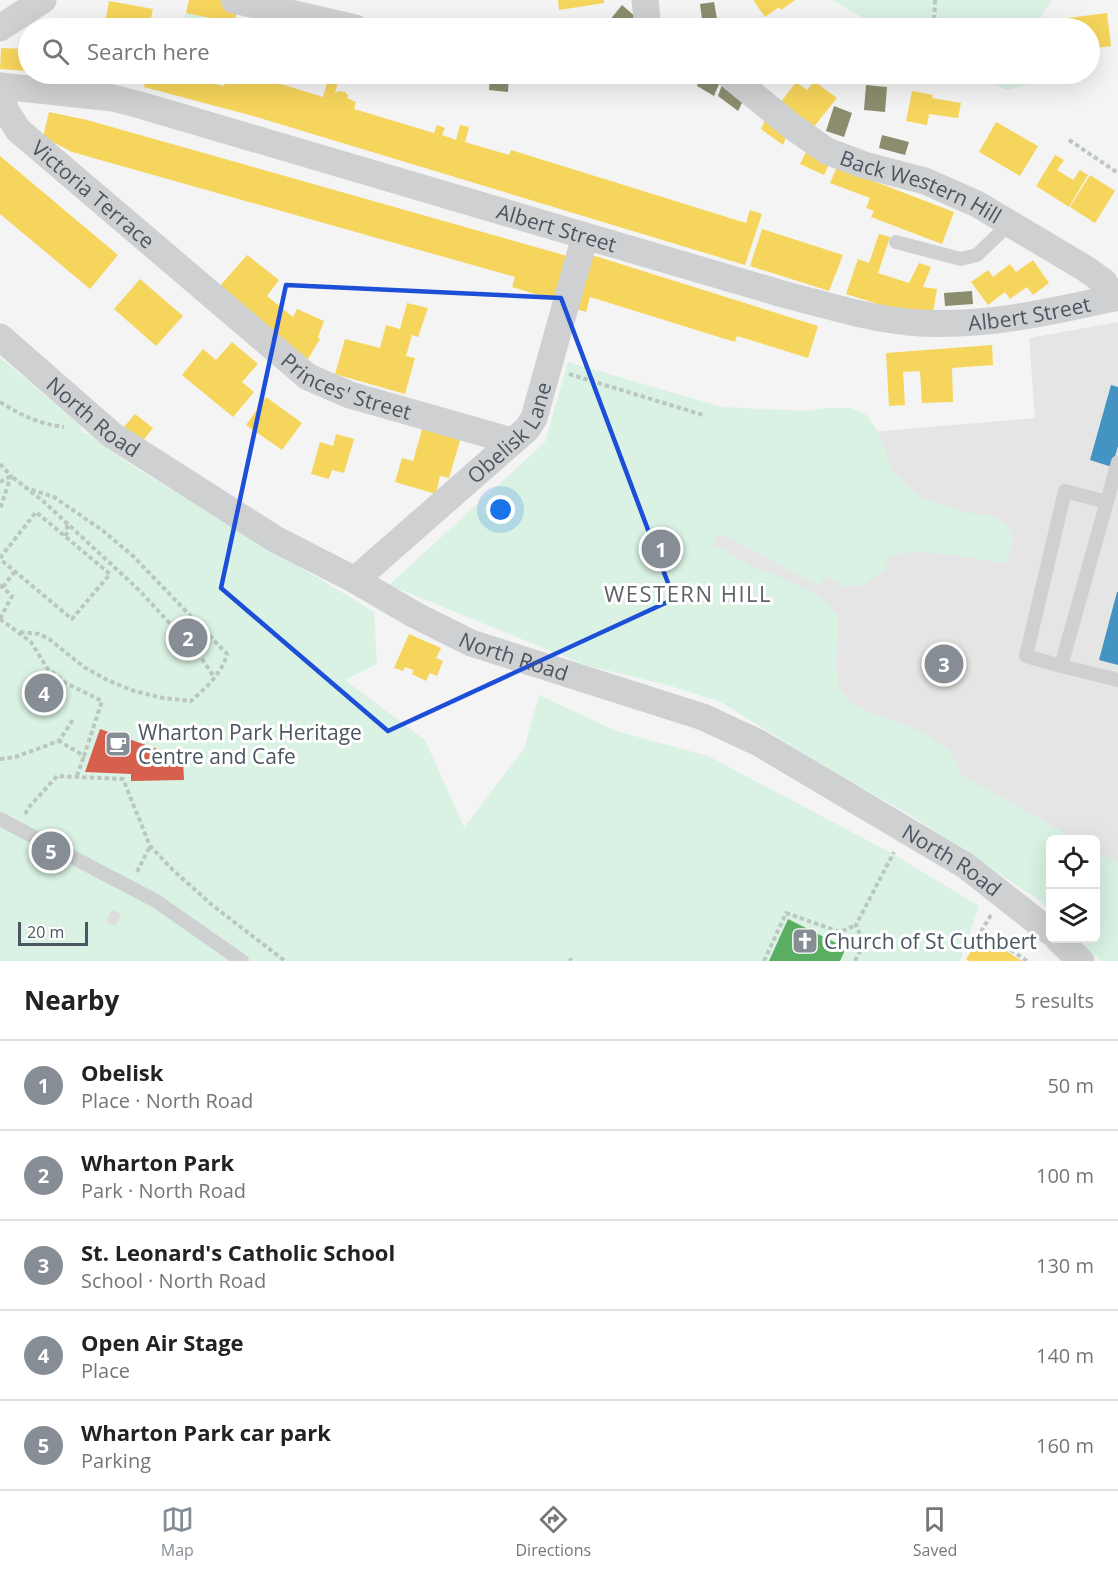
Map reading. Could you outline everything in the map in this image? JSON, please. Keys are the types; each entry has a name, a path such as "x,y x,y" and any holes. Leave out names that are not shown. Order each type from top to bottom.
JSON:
{"street":[{"path":"0,28 43,0"},
{"path":"234,0 312,18"},
{"path":"645,0 647,18"},
{"name":"Back Western Hill","path":"740,84 826,151 864,165 926,181 977,204 1086,269 1104,282 1116,298"},
{"name":"Albert Street","path":"1,86 131,102 786,295 906,322 943,324 1027,315 1116,298"},
{"name":"Victoria Terrace","path":"1,86 5,109 18,130 206,289"},
{"name":"Obelisk Lane","path":"355,580 527,429 534,418 585,236"},
{"name":"Princes' Street","path":"206,289 308,377 350,395 512,441"},
{"name":"North Road","path":"0,337 112,435 274,538 471,644 703,717 759,743 966,866 1046,929"},
{"path":"1062,943 1081,961"}],"lane":[{"path":"896,242 961,258 977,255 1010,224"},
{"path":"1061,666 1118,462"},
{"path":"1106,502 1065,491 1026,656 1118,680"},
{"path":"0,819 156,901 242,961"}],"path":[{"path":"934,18 935,0"},
{"path":"1069,140 1118,173"},
{"path":"549,368 703,415"},
{"path":"0,402 22,416 42,424 71,428"},
{"path":"0,464 116,568 166,618 200,656 214,677"},
{"path":"0,482 11,476"},
{"path":"0,509 11,476"},
{"path":"20,632 39,634 49,639 84,667 109,681 134,691 163,698 191,701 214,677 227,654 133,556 102,530 54,497 23,487"},
{"path":"36,512 110,574 72,619 0,559 36,512"},
{"path":"65,537 68,532 66,521"},
{"path":"15,571 1,586 12,596 0,619 31,642 47,668 66,683 102,701 77,776"},
{"path":"0,759 15,757 59,741 74,718"},
{"path":"59,741 84,756"},
{"path":"17,828 30,806 57,776 122,776 150,846 212,905 285,961"},
{"path":"138,870 150,846"},
{"path":"764,961 786,913 840,932 856,925 884,871"},
{"path":"992,913 982,930 1027,961"},
{"path":"855,961 864,944 856,925"}],"highlighted area":[{"path":"286,285 561,298 674,599 388,731 221,588"}],"shaded area":[{"path":"1118,322 1118,956 1100,940 1100,835 1046,835 1046,895 682,556 872,432 1035,418 1029,338"}],"green space":[{"path":"832,0 1052,0 1041,18 864,18"},
{"path":"186,13 210,18 185,18"},
{"path":"993,84 1030,84 1007,90"},
{"path":"0,357 81,426 81,432 89,434 128,463 374,612 377,664 345,680 425,740 464,827 524,749 539,695 616,731 708,756 893,854 979,906 960,961 0,961"},
{"path":"568,362 722,407 807,411 851,408 868,416 882,440 892,471 922,498 969,513 989,515 1006,524 1013,541 1007,563 920,552 890,555 885,570 863,585 841,586 825,575 820,586 719,533 713,544 754,568 817,594 838,615 836,665 839,687 850,702 874,715 924,732 952,754 962,775 1068,835 1046,835 1046,908 1039,900 910,815 835,773 721,702 671,686 585,665 389,585 545,442"},
{"path":"1100,853 1118,863 1118,961 1101,961 1082,943 1100,943"}],"building: Homes":[{"path":"189,0 219,0 239,4 235,18 210,18 186,13"},
{"path":"558,0 604,0 604,3 559,10"},
{"path":"753,0 795,0 765,17"},
{"path":"109,1 153,9 151,18 106,18"},
{"path":"261,9 283,14 282,18 259,18"},
{"path":"1107,13 1111,46 1100,48 1100,18 1067,18"},
{"path":"1,48 18,49 18,70 0,69"},
{"path":"145,84 224,86 225,84 281,84 323,97 327,84 337,84 335,93 345,92 348,95 347,98 356,102 354,109 434,133 437,125 445,128 442,135 456,140 460,125 469,127 465,142 509,155 511,150 746,223 750,210 762,214 745,265 253,116 144,87"},
{"path":"794,84 799,84 807,90 812,84 818,84 837,98 813,128 780,103"},
{"path":"912,91 933,95 932,98 961,103 958,118 929,114 927,125 906,121"},
{"path":"49,112 87,120 571,257 558,301 512,287 515,277 72,152 43,137"},
{"path":"768,114 789,130 783,145 761,129"},
{"path":"996,122 1038,146 1020,176 979,152"},
{"path":"807,150 830,162 824,175 800,164"},
{"path":"1055,155 1064,160 1057,170 1073,180 1080,170 1088,175 1069,207 1036,186"},
{"path":"0,156 118,255 90,289 0,214"},
{"path":"837,167 954,212 942,244 871,217 874,211 866,208 870,198 830,183"},
{"path":"1090,175 1115,191 1095,223 1070,207"},
{"path":"762,229 843,255 829,291 750,266"},
{"path":"879,234 890,237 878,273 909,283 919,263 931,267 923,287 937,289 933,313 900,311 846,294 858,259 869,263"},
{"path":"247,255 279,280 267,296 293,317 297,309 324,321 318,337 320,339 308,359 219,287"},
{"path":"592,255 818,326 808,358 737,336 735,342 590,297 586,312 576,309"},
{"path":"1033,260 1049,283 1033,295 1027,287 1010,299 1005,292 988,305 971,282 988,270 993,277 1010,264 1016,272"},
{"path":"140,279 183,316 156,346 114,309"},
{"path":"407,303 428,308 418,337 412,335 406,356 415,358 405,394 335,374 345,339 380,348 386,325 400,329"},
{"path":"232,342 258,364 242,382 254,392 233,417 182,375 203,349 216,360"},
{"path":"992,345 993,365 952,368 953,402 922,403 920,371 903,372 905,405 889,406 886,353"},
{"path":"266,397 302,423 282,450 246,425"},
{"path":"135,414 153,428 142,442 124,427"},
{"path":"423,426 461,437 449,478 440,476 436,494 395,482 402,458 413,461"},
{"path":"336,434 354,439 344,473 332,470 329,479 311,474 320,442 333,446"},
{"path":"409,634 441,648 436,658 443,661 437,676 430,673 426,681 412,674 413,670 405,667 403,671 394,668"},
{"path":"982,935 1022,961 969,961 966,959"}],"building: Shops":[{"name":"Wharton Park Heritage Centre and Cafe","path":"100,729 183,758 184,780 131,781 131,774 85,772"}],"building: Schools":[{"path":"1111,385 1118,387 1118,446 1112,467 1090,460"},
{"path":"1118,592 1118,665 1099,660"}],"building: Public":[{"name":"Church of St Cuthbert","path":"788,919 846,948 840,961 769,961"}],"building: Industry":[{"path":"714,2 717,18 702,18 700,4"},
{"path":"622,5 637,18 611,18"},
{"path":"489,84 508,84 508,92 489,90"},
{"path":"698,84 719,84 714,96 697,86"},
{"path":"722,84 730,84 745,97 738,111 718,96"},
{"path":"866,85 887,87 885,112 864,110"},
{"path":"834,106 852,113 844,137 826,131"},
{"path":"882,135 909,142 905,155 879,148"},
{"path":"972,291 973,304 945,306 944,293"}],"building: Other":[{"path":"43,670 67,688 45,716 22,698"},
{"path":"112,909 121,914 115,926 106,922"}],"place":[{"name":"Obelisk","path":"661,549"},
{"name":"Wharton Park","path":"188,638"},
{"name":"St. Leonard's Catholic School","path":"944,664"},
{"name":"Open Air Stage","path":"44,693"},
{"name":"Wharton Park Heritage Centre and Cafe","path":"118,744"},
{"name":"Wharton Park car park","path":"51,851"},
{"name":"Church of St Cuthbert","path":"805,941"}],"district":[{"name":"WESTERN HILL","path":"688,593"}]}
